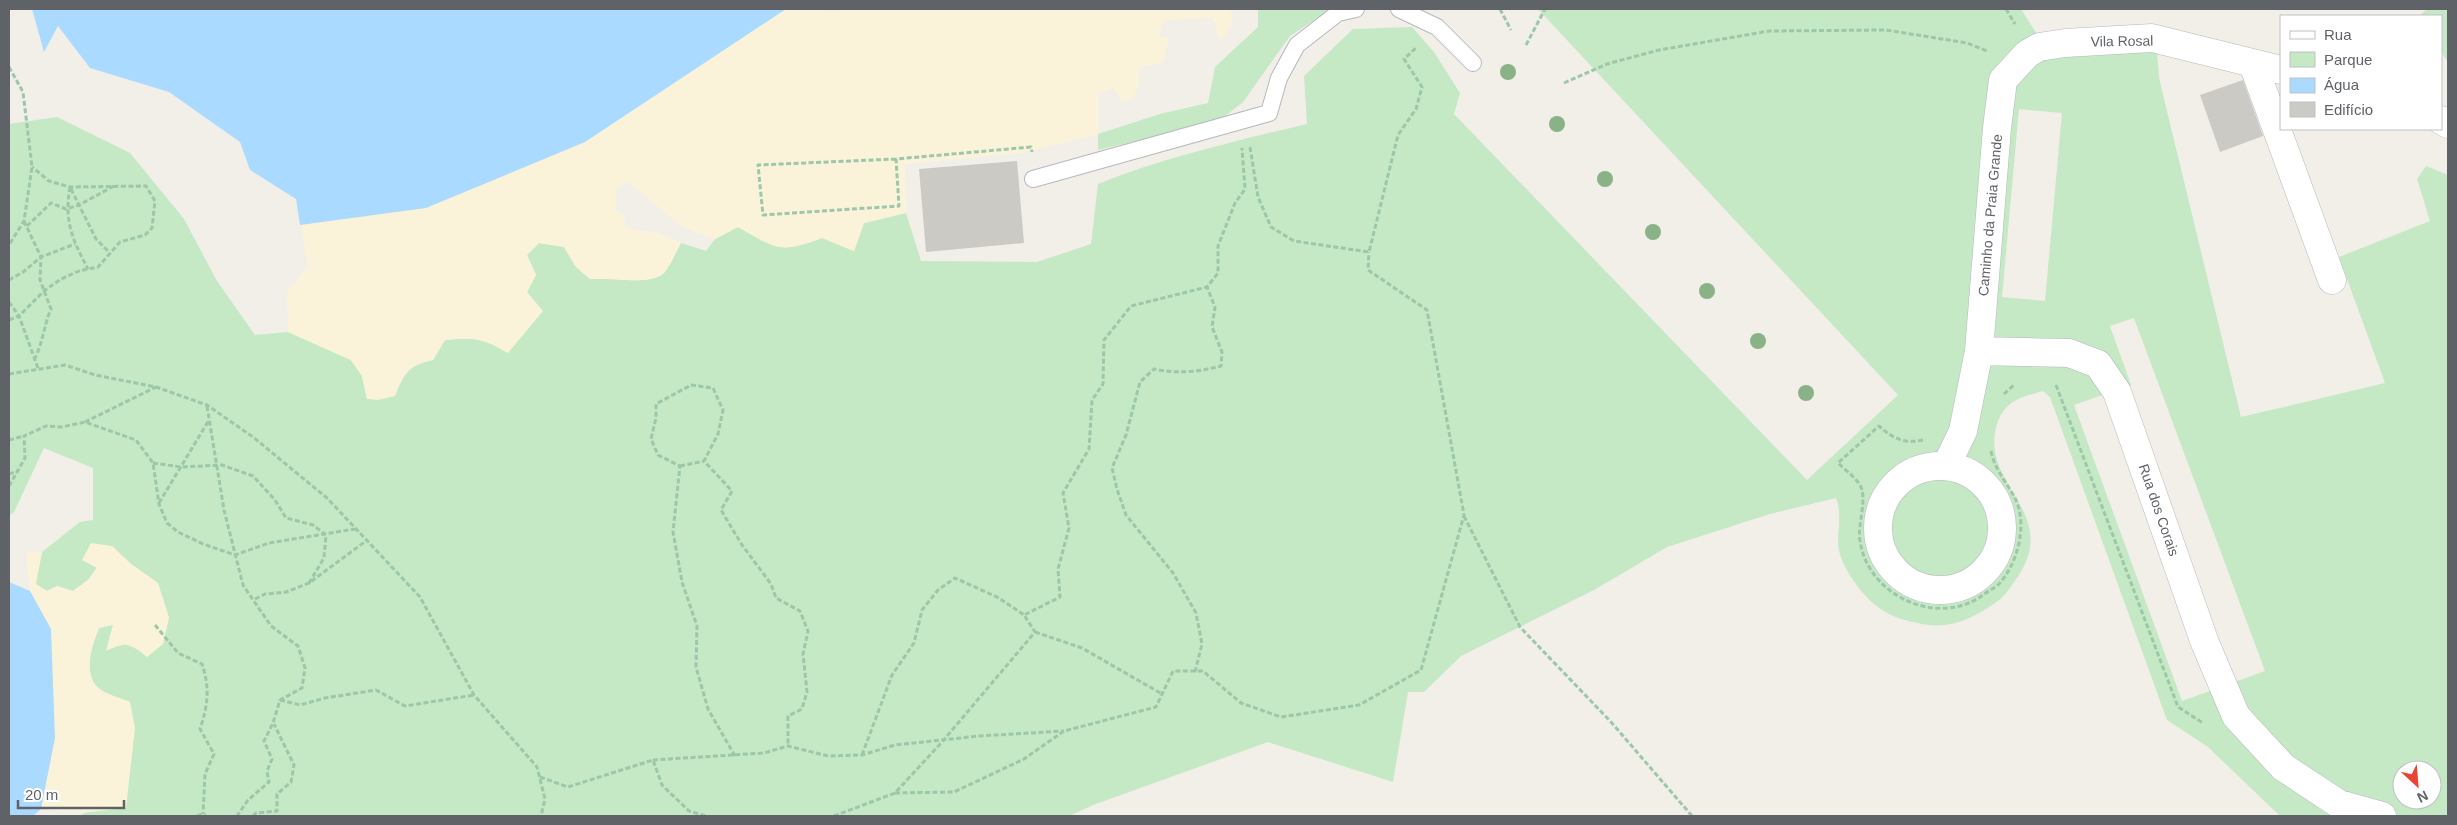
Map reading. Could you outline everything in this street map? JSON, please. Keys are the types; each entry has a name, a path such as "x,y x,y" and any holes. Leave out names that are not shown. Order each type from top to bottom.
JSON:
{"street":[{"name":"Vila Rosal","path":"2003,80 2027,54 2039,47 2065,43 2152,38 2280,70"},
{"path":"2253,64 2332,280"},
{"name":"Caminho da Praia Grande","path":"1979,351 1997,128 2003,80"},
{"path":"1946,466 1963,431 1979,351"},
{"name":"Rua dos Corais","path":"1979,351 2069,353 2098,364 2117,392 2205,643 2236,716 2283,767 2339,804 2382,816"},
{"path":"1946,466 1968,472 1986,487 1998,506 2002,529 1998,551 1985,571 1966,584 1944,590 1921,588 1901,577 1886,560 1878,538 1879,515 1888,494 1905,477 1924,468 1946,466"}],"lane":[{"path":"1033,179 1268,114 1279,78 1298,45 1338,12 1356,9"},
{"path":"1399,9 1437,27 1473,63"}],"path":[{"path":"1500,9 1511,30"},
{"path":"1526,45 1546,9"},
{"path":"1437,27 1404,59 1422,87 1416,109 1398,135 1369,252 1368,270 1427,310 1464,515 1520,627 1611,722 1692,816"},
{"path":"1564,83 1607,64 1659,50 1770,31 1886,30 1967,43 1989,52"},
{"path":"9,67 23,92 32,167 24,221 9,245"},
{"path":"1242,121 1258,197 1271,227 1294,241 1369,252"},
{"path":"1024,615 1060,597 1058,569 1069,528 1063,493 1089,449 1092,400 1103,384 1104,340 1131,306 1207,286 1218,273 1218,246 1235,203 1245,189 1242,121"},
{"path":"896,159 898,206 763,215 758,165 896,159 1032,147 1033,179"},
{"path":"9,320 18,316 44,290 61,279 98,266 120,242 146,235 152,228 155,201 146,186 70,187 48,181 32,167"},
{"path":"27,227 51,202 66,209 79,205 114,185"},
{"path":"70,187 96,239 109,252"},
{"path":"70,187 66,209 75,244 88,268"},
{"path":"24,221 41,257 40,280 51,309 43,327 42,345 34,358"},
{"path":"9,280 24,272 41,257 75,244"},
{"path":"1195,672 1202,644 1196,613 1173,573 1126,515 1112,468 1126,435 1140,382 1154,369 1175,373 1197,372 1221,366 1222,352 1212,327 1215,307 1207,286"},
{"path":"9,302 18,316 38,368"},
{"path":"9,374 65,365 95,376 156,387 207,405 253,437 327,498 420,597 474,695 537,767 545,799 541,816"},
{"path":"2055,381 2178,707 2209,727"},
{"path":"2003,395 2014,385 2022,382"},
{"path":"691,385 713,388 723,410 718,434 704,461 680,466 658,455 651,439 656,418 656,404 691,385"},
{"path":"9,440 24,436 46,426 62,427 85,422 156,387"},
{"path":"207,405 224,510 243,585 255,599 271,626 298,646 305,668 302,688 280,700 273,723 264,741 272,759 267,771 268,782 248,800 237,816"},
{"path":"158,504 210,420"},
{"path":"85,422 136,440 153,463 158,504 167,523 178,532 235,555 269,543 356,529"},
{"path":"1928,439 1911,443 1894,439 1880,426 1838,463 1860,485 1864,497 1860,541 1870,569 1889,591 1916,605 1946,609 1974,601 1999,584 2015,559 2021,529 2016,500 2000,474 1990,448"},
{"path":"9,486 25,458 24,436"},
{"path":"704,461 732,491 721,510 742,545 771,584 776,598 800,611 808,631 803,654 807,692 802,709 788,716 788,746"},
{"path":"153,463 181,467 217,466 253,476 275,500 286,518 313,525 326,534"},
{"path":"680,466 673,532 682,582 697,626 696,667 708,709 736,756"},
{"path":"9,474 18,470"},
{"path":"540,777 568,787 653,760 764,754 788,746 828,756 862,755 895,746 942,742 988,735 1064,731 1156,707 1173,671 1203,671 1241,703 1281,717 1359,705 1421,670 1464,515"},
{"path":"308,583 324,558 326,534"},
{"path":"255,599 265,594 286,592 308,583 366,541"},
{"path":"862,755 892,676 914,643 922,610 938,590 955,578 998,598 1024,615 1035,632 1082,648 1162,694"},
{"path":"155,625 178,653 202,664 208,681 207,706 200,729 214,754 205,774 204,815 196,816"},
{"path":"895,793 942,742 1035,632"},
{"path":"280,700 300,706 326,698 376,690 406,706 474,695"},
{"path":"253,816 256,813 277,812 277,794 291,782 294,765 273,723"},
{"path":"834,816 895,793 954,792 1024,759 1064,731"},
{"path":"653,760 662,785 689,811 706,816"}],"green space":[{"path":"1258,9 1331,9 1290,36 1243,102 1219,121 1098,150 1098,134 1160,114 1208,103 1215,67 1258,27"},
{"path":"1538,9 2021,9 2036,33 2155,25 2159,78 2241,417 2385,383 2339,257 2430,221 2417,179 2426,166 2448,175 2448,816 2280,816 2208,747 2167,720 2050,397 2043,391 2013,402 2003,412 1996,428 1995,448 1999,467 2026,516 2030,534 2029,553 2019,575 2002,597 1987,608 1972,617 1947,625 1929,625 1901,619 1884,611 1870,600 1863,593 1843,563 1838,543 1839,515 1836,498 1770,514 1667,547 1594,590 1461,656 1424,692 1408,692 1393,782 1268,742 1093,805 1069,816 78,816 88,812 126,808 130,702 101,690 91,677 91,651 99,628 114,624 109,638 133,647 147,657 169,618 158,583 131,564 112,546 88,580 73,591 57,586 47,591 35,584 42,552 80,522 93,520 93,468 44,448 14,512 9,516 9,124 57,117 130,153 184,219 217,281 255,335 288,332 351,360 362,376 367,398 395,396 401,381 408,371 418,364 433,360 445,340 478,339 508,353 527,292 536,275 527,255 539,243 564,247 576,267 590,279 627,279 664,273 681,243 706,251 715,239 738,227 779,247 796,246 822,238 854,251 864,223 906,213 921,261 1037,262 1091,244 1098,184 1175,158 1307,124 1304,76 1353,29 1412,27 1434,52 1460,93 1454,114 1807,480 1898,395","holes":["2019,109 2062,113 2045,301 2002,297","2134,318 2265,671 2182,701 2074,405 2131,385 2110,326"]},
{"path":"2427,9 2448,9 2448,62 2442,53 2442,15 2420,15"}],"sand":[{"path":"614,9 817,9 833,11 835,9 1231,9 1232,24 1221,41 1212,18 1163,20 1159,36 1169,38 1163,63 1139,67 1138,87 1132,99 1121,101 1114,87 1098,94 1098,134 1021,153 905,164 906,213 864,223 854,251 822,238 796,246 778,247 738,227 715,239 682,227 629,182 620,186 616,193 616,209 624,216 626,228 659,233 681,243 663,274 648,280 590,279 576,267 564,247 539,243 527,255 536,275 527,292 543,311 508,353 478,340 445,340 433,360 418,364 408,371 401,381 395,396 378,400 367,399 362,376 351,360 288,332 287,293 308,266 296,199 250,170"},
{"path":"91,543 112,546 131,564 158,583 169,618 163,644 147,657 137,648 128,645 106,651 113,625 99,628 91,651 90,669 91,677 95,684 104,692 130,702 135,728 126,808 88,812 41,809 9,798 9,586 30,591 26,553 42,552 36,584 47,591 57,586 73,591 88,580 97,568 82,560"}],"water":[{"path":"32,9 786,9 585,142 426,208 300,225 296,199 250,170 240,142 169,92 90,68 58,26 44,52"},
{"path":"9,582 30,591 51,629 55,738 41,809 33,816 9,816"}],"building":[{"path":"2243,80 2263,136 2220,152 2200,95"},
{"path":"1017,161 1024,243 926,252 919,169"}]}
